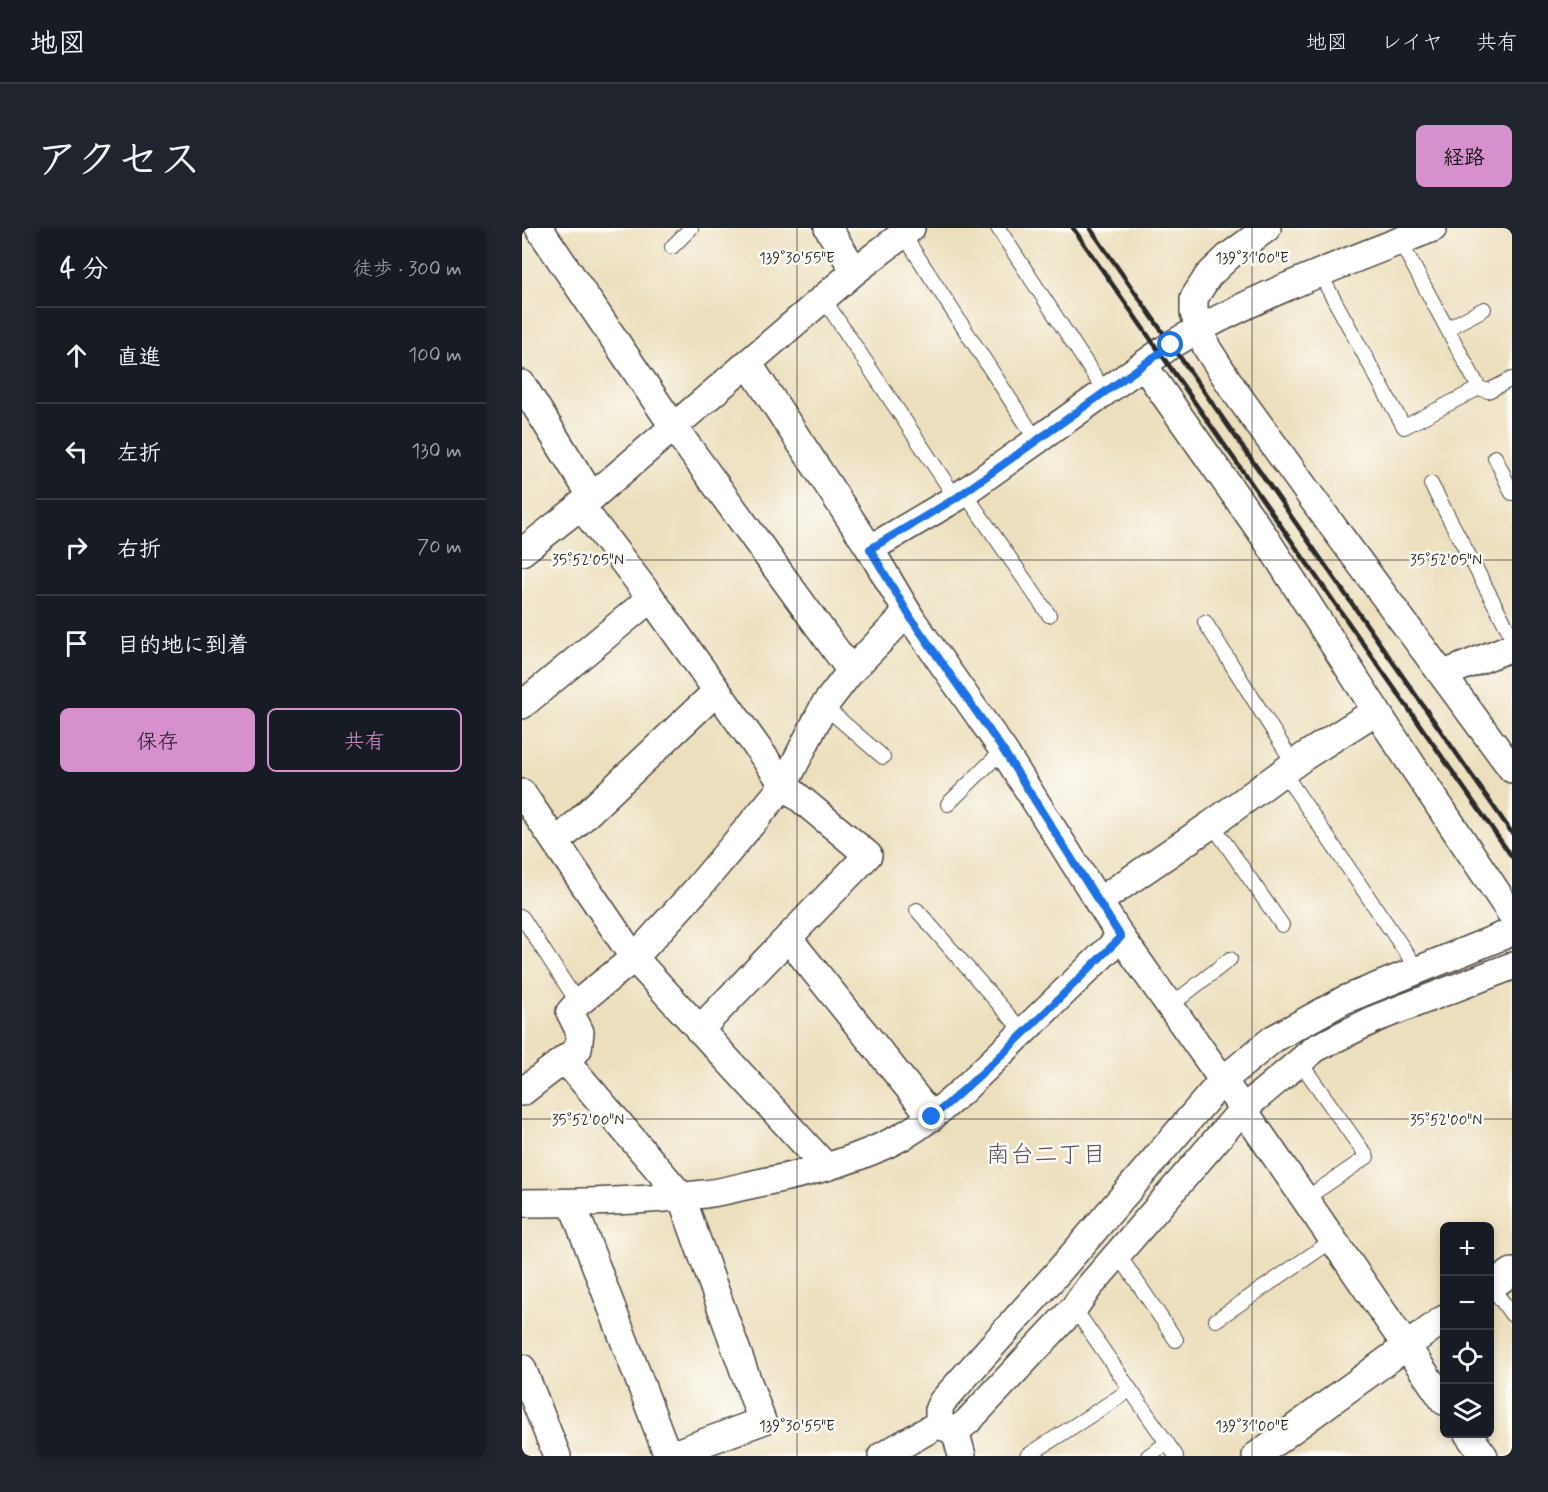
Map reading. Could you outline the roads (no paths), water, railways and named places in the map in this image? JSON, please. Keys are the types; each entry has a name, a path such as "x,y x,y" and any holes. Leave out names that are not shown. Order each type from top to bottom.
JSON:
{"street":[{"path":"539,228 673,426 851,671"},
{"path":"828,228 855,271"},
{"path":"1267,228 1229,256 1208,276 1194,298 1194,313 1207,348 1234,390 1512,769"},
{"path":"870,549 960,495 1171,345 1199,329 1250,302 1433,228"},
{"path":"522,552 586,501 855,271 907,231"},
{"path":"748,363 870,549 907,613 1003,750 1121,937 1244,1109 1440,1395"},
{"path":"1144,366 1264,536 1376,711 1512,915"},
{"path":"522,384 586,501 651,598 784,785 868,855 699,1030"},
{"path":"522,705 651,598"},
{"path":"522,1092 578,1049 580,1032 570,1012 634,958 697,889 784,785 824,706 851,671 907,613"},
{"path":"1444,674 1512,647"},
{"path":"556,843 717,691"},
{"path":"1098,902 1212,824 1288,768 1376,711"},
{"path":"522,793 634,958 826,1167"},
{"path":"962,1456 939,1408 942,1402 1059,1271 1222,1081 1273,1039 1344,1000 1512,932"},
{"path":"522,1203 572,1203 681,1196 718,1191 826,1167 901,1137 932,1117 960,1093 1121,937"},
{"path":"788,938 932,1117"},
{"path":"882,1456 947,1427 968,1421 1074,1308 1244,1109 1316,1048 1377,1018 1512,966"},
{"path":"566,1060 681,1196 762,1421 668,1456 572,1203"},
{"path":"1262,1454 1440,1322"},
{"path":"522,1368 557,1456"},
{"path":"1471,1438 1484,1456"}],"lane":[{"path":"672,247 691,228"},
{"path":"998,228 1105,392"},
{"path":"907,231 1037,441"},
{"path":"1400,241 1479,388 1488,391 1512,379"},
{"path":"1320,274 1404,427 1479,388"},
{"path":"823,298 960,495 1049,615"},
{"path":"1448,328 1484,309"},
{"path":"1495,458 1512,493"},
{"path":"1431,484 1512,637"},
{"path":"1205,622 1288,768 1418,970"},
{"path":"824,706 883,757"},
{"path":"948,804 1003,750"},
{"path":"1212,824 1282,925"},
{"path":"917,910 1024,1033"},
{"path":"522,917 578,1003"},
{"path":"1170,1005 1230,959"},
{"path":"1300,1062 1367,1157 1305,1199"},
{"path":"1216,1320 1333,1240"},
{"path":"1118,1254 1176,1340"},
{"path":"1497,1282 1512,1315"},
{"path":"1074,1308 1176,1456"},
{"path":"1027,1456 1130,1390"},
{"path":"1148,1456 1167,1443"}],"railway":[{"path":"1073,228 1512,857"},
{"path":"1090,228 1512,833"}],"district":[{"name":"南台二丁目","path":"1046,1155"}]}
